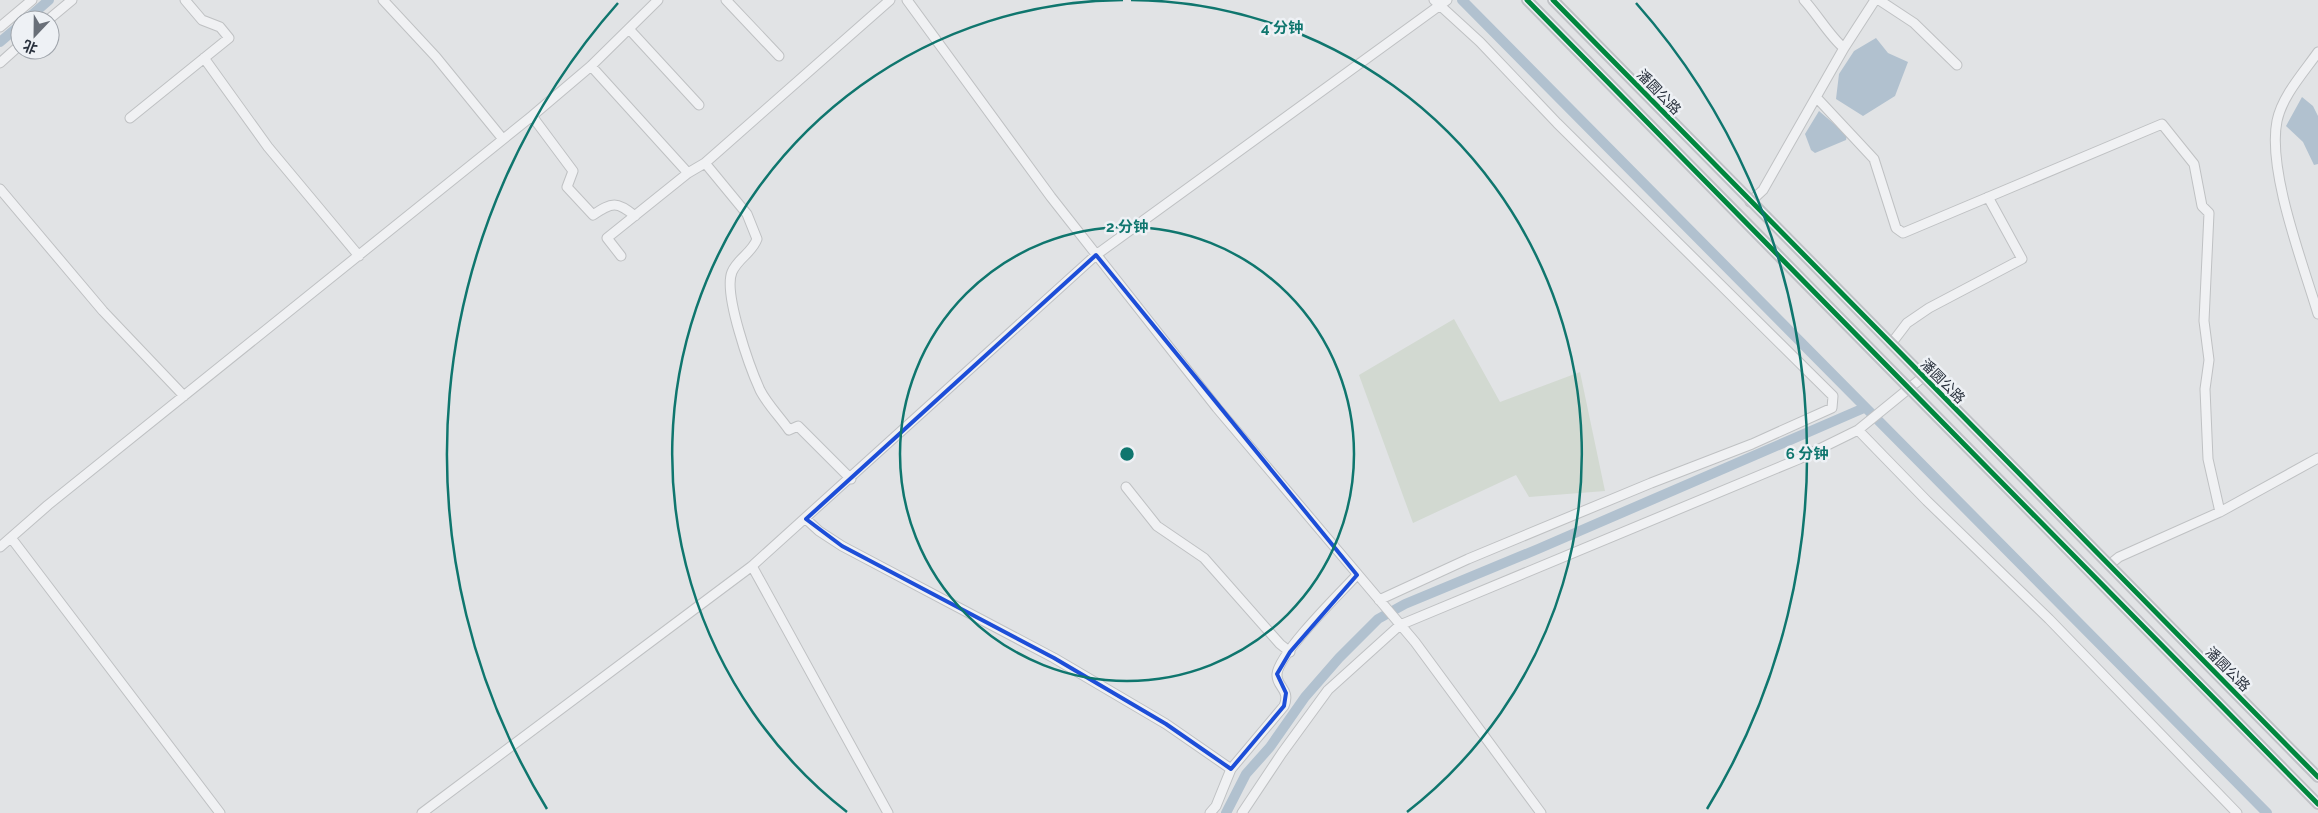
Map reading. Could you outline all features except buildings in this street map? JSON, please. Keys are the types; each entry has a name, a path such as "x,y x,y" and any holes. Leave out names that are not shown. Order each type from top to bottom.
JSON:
{"main road":[{"path":"1527,0 2318,804"},
{"name":"潘圆公路","path":"1553,0 1750,202 2318,776"}],"street":[{"path":"0,27 32,0"},
{"path":"60,10 72,0"},
{"path":"130,118 229,38 220,27 202,20 185,0"},
{"path":"383,0 436,57 502,138"},
{"path":"0,547 12,539 48,504 359,256 502,138 532,116 591,66 658,0"},
{"path":"726,0 779,56"},
{"path":"621,256 607,238 688,174 705,163 890,0"},
{"path":"907,0 1051,197 1217,408 1415,642 1541,813"},
{"path":"1804,0 1825,24 1837,42 1844,48"},
{"path":"1750,202 1763,190 1844,48 1877,0 1914,23 1958,65"},
{"path":"422,813 752,566 851,479 1096,254 1440,2 1557,123 1833,396 1832,408 1752,444 1651,483 1468,559 1380,602"},
{"path":"629,28 699,105"},
{"path":"2318,52 2288,95 2277,120 2276,164 2318,314"},
{"path":"0,62 10,53"},
{"path":"204,58 268,147 359,256"},
{"path":"591,66 688,174"},
{"path":"1816,97 1874,159 1896,228 1903,233 2162,124 2194,164 2202,206 2209,213 2204,321 2209,360 2205,389 2208,458 2220,512"},
{"path":"532,116 573,171 567,187 593,215 608,205 617,205 635,216"},
{"path":"705,163 747,214 757,239 754,249 738,262 732,273 730,285 740,334 761,390 789,430 798,426 851,479"},
{"path":"0,189 103,311 184,396"},
{"path":"1891,344 1907,323 1929,308 2022,259 1988,197"},
{"path":"1242,813 1282,753 1328,690 1398,623 1799,459 1858,430 1923,377"},
{"path":"1858,430 1927,501 2049,619 2237,813"},
{"path":"2109,565 2119,557 2220,512 2318,458"},
{"path":"1126,487 1157,526 1204,558 1280,644 1290,652"},
{"path":"806,519 819,531 842,546 1071,668 1166,724 1231,769"},
{"path":"12,539 220,813"},
{"path":"752,566 888,813"},
{"path":"1210,813 1216,806 1231,769 1284,706 1287,699 1286,692 1278,680 1277,674 1290,652 1310,625 1357,575"}],"highlighted area":[{"path":"1096,255 1357,575 1290,652 1277,674 1286,693 1284,706 1231,769 1166,724 1054,658 842,546 806,519"}],"shaded area":[{"path":"1454,319 1500,402 1580,372 1605,491 1529,497 1516,475 1413,523 1359,375"}],"water":[{"path":"1876,38 1888,53 1908,62 1895,96 1863,116 1836,99 1839,74 1854,51"},
{"path":"2302,97 2313,106 2318,116 2318,164 2314,165 2303,142 2286,126"},
{"path":"1819,111 1847,135 1846,140 1815,153 1811,150 1805,134"}],"waterway":[{"path":"38,10 49,0"},
{"path":"1462,0 2267,813"},
{"path":"0,42 10,34"},
{"path":"1226,813 1246,774 1270,747 1305,697 1339,658 1378,619 1405,604 1538,549 1864,408"}],"cycle path":[{"path":"1527,0 2318,804"},
{"path":"1553,0 2318,777"}]}
